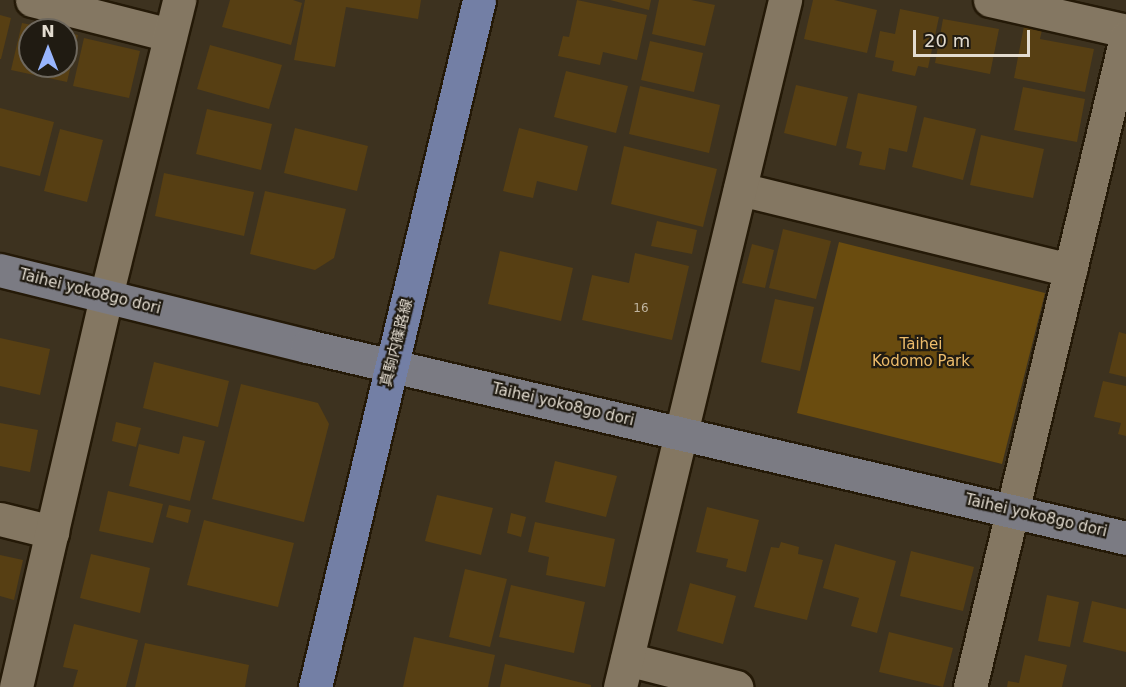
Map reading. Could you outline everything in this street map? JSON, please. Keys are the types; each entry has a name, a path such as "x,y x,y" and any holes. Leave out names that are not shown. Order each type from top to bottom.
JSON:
{"main road":[{"name":"真駒内篠路線","path":"315,687 479,0"}],"street":[{"path":"32,0 170,35"},
{"path":"16,687 106,296 179,0"},
{"path":"736,687 624,673 785,0"},
{"path":"990,0 1126,31"},
{"path":"970,687 1126,37"},
{"path":"740,189 1070,270"},
{"name":"Taihei yoko8go dori","path":"0,270 1126,538"},
{"path":"0,519 52,532"}],"green space":[{"name":"Taihei Kodomo Park","path":"839,242 1045,293 1002,464 797,413"}],"building":[{"path":"230,0 293,0 302,3 291,45 222,27"},
{"path":"305,0 421,0 418,19 346,7 335,67 294,60"},
{"path":"577,0 647,15 637,60 603,52 600,65 558,56 563,36 569,37"},
{"path":"610,0 651,0 649,10"},
{"path":"659,0 691,0 715,5 705,46 652,34"},
{"path":"813,0 834,0 877,10 867,53 804,39"},
{"path":"900,9 939,17 928,68 918,66 915,76 892,71 894,61 875,57 880,31 895,34"},
{"path":"0,15 11,18 1,59 0,59"},
{"path":"943,19 999,29 990,74 935,63"},
{"path":"1024,26 1042,30 1040,39 1094,49 1085,92 1014,78"},
{"path":"84,38 140,51 129,98 73,86 75,78 78,78 78,64"},
{"path":"18,40 18,72 11,70"},
{"path":"650,41 703,53 694,92 641,80"},
{"path":"210,45 282,65 269,109 197,89"},
{"path":"566,71 628,86 616,133 554,117"},
{"path":"48,78 68,78 67,82"},
{"path":"796,85 848,97 836,146 784,133"},
{"path":"640,86 720,105 709,153 629,134"},
{"path":"1023,87 1085,99 1077,142 1014,130"},
{"path":"858,93 917,106 907,152 889,148 885,170 859,165 862,152 846,148"},
{"path":"0,108 54,122 40,176 0,166"},
{"path":"207,109 272,124 261,170 196,154"},
{"path":"924,117 976,129 963,180 912,167"},
{"path":"295,128 368,146 357,191 284,173"},
{"path":"519,128 588,146 577,191 537,181 533,198 503,191"},
{"path":"60,129 103,140 87,202 44,191"},
{"path":"981,135 1044,149 1033,198 970,185"},
{"path":"624,146 717,169 703,227 611,204"},
{"path":"164,173 254,192 244,236 155,216"},
{"path":"265,191 346,209 334,258 315,270 250,254"},
{"path":"657,221 697,230 692,254 651,246"},
{"path":"783,229 831,241 816,299 769,288"},
{"path":"752,244 774,250 765,288 742,283"},
{"path":"500,251 573,268 561,321 488,304"},
{"path":"635,253 689,266 672,340 582,320 592,275 629,283"},
{"path":"775,299 814,307 800,371 761,362"},
{"path":"1119,332 1126,334 1126,377 1109,373"},
{"path":"0,338 50,349 40,395 0,386"},
{"path":"154,362 229,381 218,427 143,408"},
{"path":"1103,381 1126,386 1126,436 1118,434 1121,423 1094,417"},
{"path":"241,384 318,403 329,424 304,522 212,499"},
{"path":"116,422 141,428 136,447 112,441"},
{"path":"0,423 38,430 30,472 0,466"},
{"path":"183,436 205,441 190,501 129,486 139,444 179,454"},
{"path":"555,461 617,476 606,517 545,502"},
{"path":"108,491 163,504 153,543 99,531"},
{"path":"437,495 493,508 481,555 425,541"},
{"path":"169,505 191,510 188,523 166,517"},
{"path":"707,507 759,520 746,572 726,567 728,559 696,552"},
{"path":"511,513 526,517 521,537 507,533"},
{"path":"204,520 294,543 278,607 187,585"},
{"path":"535,522 615,539 605,587 546,575 549,557 528,552"},
{"path":"781,542 799,547 798,554 823,560 807,620 754,607 771,547 779,548"},
{"path":"835,544 896,561 877,633 851,626 859,598 823,588"},
{"path":"911,551 974,567 963,611 900,596"},
{"path":"91,554 150,568 140,613 80,598"},
{"path":"0,555 23,560 14,600 0,596"},
{"path":"465,569 507,579 490,647 449,637"},
{"path":"690,583 736,596 723,644 677,631"},
{"path":"511,585 585,602 574,653 499,637"},
{"path":"1047,595 1079,602 1070,647 1038,641"},
{"path":"1092,601 1126,609 1126,652 1083,642"},
{"path":"74,624 138,640 126,687 73,687 78,670 63,667"},
{"path":"889,632 953,648 943,687 879,672"},
{"path":"414,637 495,655 488,687 403,687"},
{"path":"145,643 249,665 245,687 135,687"},
{"path":"1025,655 1067,665 1062,687 1007,687 1008,681 1019,683"},
{"path":"505,664 591,685 591,687 500,687"}]}
